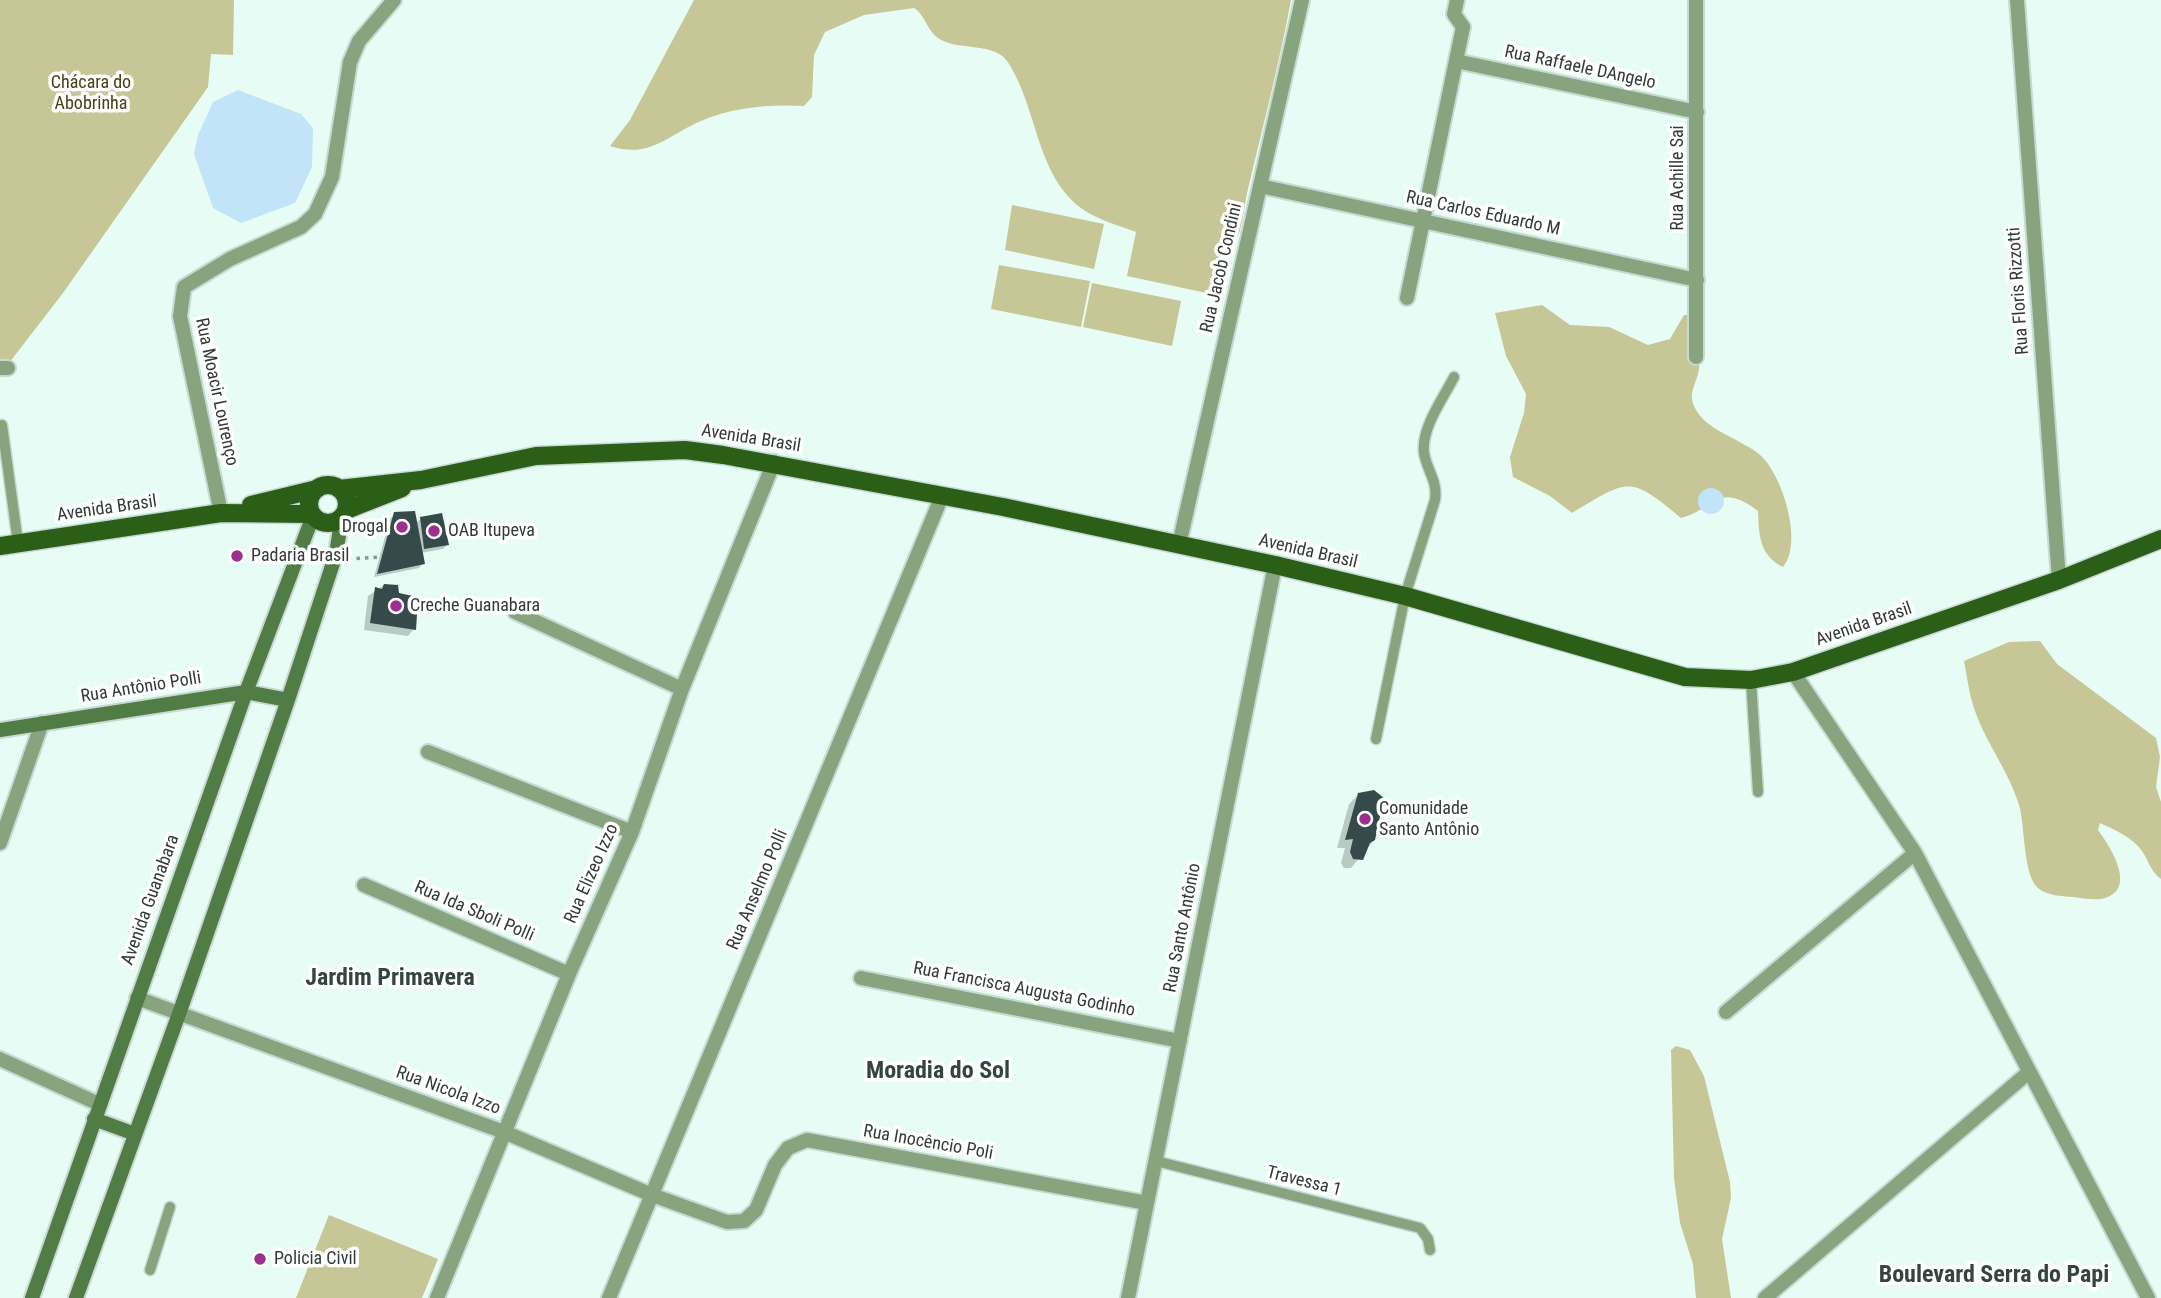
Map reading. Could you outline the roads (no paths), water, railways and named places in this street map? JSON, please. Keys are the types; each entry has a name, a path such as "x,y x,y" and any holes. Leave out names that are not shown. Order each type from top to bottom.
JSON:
{"main road":[{"name":"Avenida Brasil","path":"9,544 221,513 329,485 339,489 421,480 536,456 685,450 774,462 1275,565 1405,596 1685,677 1751,680 1793,672 2059,580 2161,539"},
{"name":"Avenida Brasil","path":"221,513 313,515 330,523 344,513 421,480"},
{"path":"313,515 310,499 317,489"},
{"path":"76,1298 180,1011 336,554 345,495 339,489"},
{"name":"Avenida Guanabara","path":"32,1298 246,692 313,515"},
{"name":"Rua Antônio Polli","path":"0,730 246,692 288,700"},
{"path":"94,1119 135,1134"}],"street":[{"name":"Rua Moacir Lourenço","path":"221,513 180,316 184,287 230,259 301,228 315,214 332,177 350,62 359,41 394,0"},
{"name":"Rua Jacob Condini","path":"1179,545 1302,0"},
{"path":"1407,298 1463,27 1454,14 1457,0"},
{"name":"Rua Achille Sai","path":"1696,0 1696,357"},
{"name":"Rua Floris Rizzotti","path":"2017,0 2059,580"},
{"name":"Rua Raffaele DAngelo","path":"1457,61 1697,112"},
{"name":"Rua Carlos Eduardo M","path":"1260,186 1697,280"},
{"name":"Rua Elizeo Izzo","path":"436,1298 569,974 632,832 682,689 774,462"},
{"name":"Rua Anselmo Polli","path":"610,1298 942,496"},
{"name":"Rua Santo Antônio","path":"1128,1298 1275,565"},
{"path":"516,612 682,689"},
{"path":"1793,672 1914,853 2147,1298"},
{"path":"0,843 42,723"},
{"path":"428,752 632,832"},
{"path":"1726,1012 1914,853"},
{"name":"Rua Ida Sboli Polli","path":"364,885 569,974"},
{"name":"Rua Francisca Augusta Godinho","path":"861,978 1180,1041"},
{"name":"Rua Nicola Izzo","path":"137,998 180,1011 504,1132 652,1195 727,1222 744,1221"},
{"path":"0,1059 99,1104"},
{"path":"1765,1298 2029,1072"},
{"name":"Rua Inocêncio Poli","path":"744,1221 757,1210 775,1165 788,1148 807,1140 1147,1203"}],"lane":[{"path":"1376,739 1405,596 1437,488 1424,452 1425,434 1454,377"},
{"path":"2,425 9,544"},
{"path":"1751,680 1758,792"},
{"name":"Travessa 1","path":"1156,1161 1420,1228 1428,1239 1430,1250"},
{"path":"150,1270 170,1207"}],"water":[{"path":"238,90 301,114 313,128 312,167 295,203 241,223 213,208 194,154 198,135 213,102"},
{"path":"1711,488 1720,492 1724,501 1720,510 1711,514 1702,510 1698,501 1702,492"}],"place":[{"name":"Drogal","path":"402,527"},
{"name":"OAB Itupeva","path":"434,531"},
{"name":"Padaria Brasil","path":"237,556"},
{"name":"Creche Guanabara","path":"396,606"},
{"name":"Comunidade Santo Antônio","path":"1365,819"},
{"name":"Policia Civil","path":"260,1259"}],"district":[{"name":"Jardim Primavera","path":"390,979"},
{"name":"Moradia do Sol","path":"938,1072"},
{"name":"Boulevard Serra do Papi","path":"1994,1276"}],"park label":[{"name":"Chácara do Abobrinha","path":"91,93"}]}
